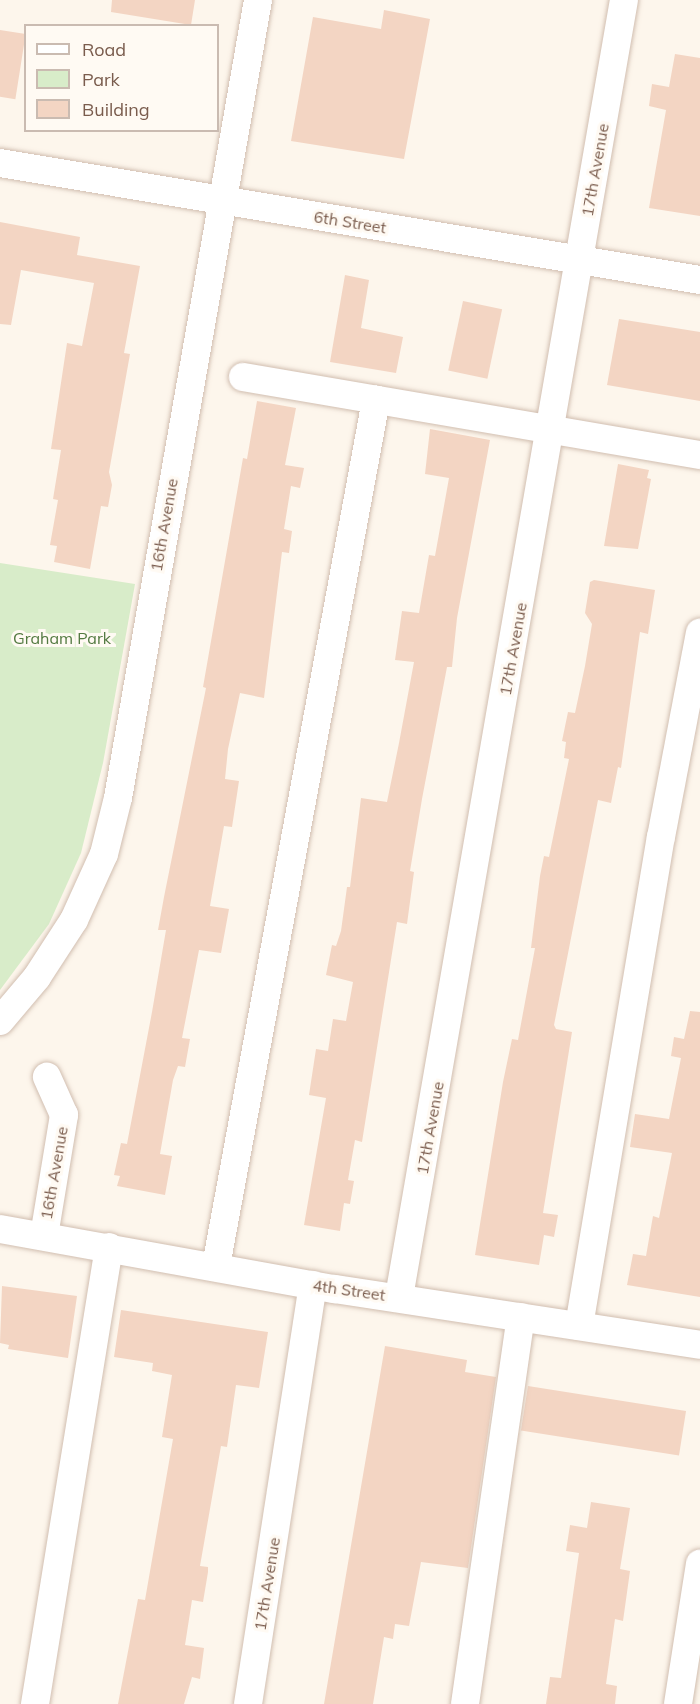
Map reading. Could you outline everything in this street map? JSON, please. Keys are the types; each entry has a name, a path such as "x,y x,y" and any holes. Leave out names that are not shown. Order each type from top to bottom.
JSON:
{"street":[{"name":"16th Avenue","path":"0,1021 57,949 104,854 118,798 258,0"},
{"name":"17th Avenue","path":"399,1297 624,0"},
{"name":"6th Street","path":"0,163 700,280"},
{"path":"243,377 700,455"},
{"path":"216,1266 376,400"},
{"path":"579,1326 661,837 700,633"},
{"name":"16th Avenue","path":"44,1236 64,1115 48,1077"},
{"name":"4th Street","path":"0,1229 313,1285 700,1345"},
{"path":"35,1704 109,1247"},
{"name":"17th Avenue","path":"248,1704 313,1285"},
{"path":"465,1704 521,1317"},
{"path":"678,1704 700,1565"}],"green space":[{"name":"Graham Park","path":"0,563 135,584 103,763 81,853 49,924 0,990"}],"building":[{"path":"112,0 195,0 191,24 111,12"},
{"path":"384,10 430,19 404,159 291,141 313,17 381,29"},
{"path":"0,30 24,34 15,99 0,97"},
{"path":"675,54 700,58 700,216 649,208 666,110 649,106 652,84 669,87"},
{"path":"0,222 80,237 77,255 140,266 124,353 130,354 109,472 112,485 108,507 101,506 90,569 54,562 57,546 50,545 58,500 53,499 61,450 51,449 67,343 82,346 94,283 21,270 11,325 0,324"},
{"path":"345,275 369,280 361,328 403,337 396,373 330,362"},
{"path":"463,301 502,309 487,379 448,370"},
{"path":"619,319 700,332 700,401 607,385"},
{"path":"257,401 296,408 285,465 304,468 300,488 291,486 284,529 292,531 289,553 282,552 264,698 240,693 228,749 225,779 239,781 232,827 224,826 210,906 229,909 221,953 199,950 182,1038 190,1039 185,1067 178,1066 173,1080 160,1154 172,1156 165,1195 117,1186 120,1176 114,1175 121,1143 127,1144 152,1012 166,930 158,930 206,688 203,687 243,458 247,459"},
{"path":"430,429 490,440 457,618 452,667 447,667 422,799 410,871 414,872 407,924 397,922 362,1142 355,1140 348,1180 354,1181 350,1204 344,1203 340,1231 304,1225 326,1098 309,1095 316,1049 328,1051 333,1019 346,1021 353,982 326,975 332,945 336,946 341,931 347,887 350,887 361,798 387,802 414,662 395,660 402,611 419,613 429,555 435,556 449,478 425,474"},
{"path":"618,464 649,470 647,478 651,479 638,549 604,546"},
{"path":"594,580 655,590 648,634 640,632 621,768 618,767 611,803 598,800 554,1025 556,1029 572,1032 543,1213 558,1215 554,1237 544,1235 539,1265 475,1255 503,1082 512,1039 518,1040 535,948 531,948 540,876 544,856 549,857 569,759 564,758 566,742 562,741 568,712 575,713 585,666 592,624 585,613 590,582"},
{"path":"690,1011 700,1012 700,1297 627,1285 633,1254 646,1256 653,1216 659,1218 672,1153 630,1147 635,1114 669,1119 681,1058 671,1056 674,1037 684,1039"},
{"path":"2,1286 77,1296 68,1358 8,1349 9,1345 0,1343"},
{"path":"121,1310 268,1332 259,1388 236,1385 227,1447 221,1446 200,1566 208,1567 203,1602 192,1600 185,1645 204,1648 200,1679 192,1677 184,1704 118,1704 138,1599 145,1600 173,1439 162,1437 172,1375 152,1371 153,1363 114,1357"},
{"path":"385,1346 467,1360 465,1372 496,1377 468,1568 421,1562 409,1626 395,1624 393,1639 384,1637 373,1704 324,1704"},
{"path":"528,1386 686,1411 679,1455 521,1430"},
{"path":"591,1502 630,1508 620,1569 630,1571 623,1621 615,1619 606,1684 617,1686 615,1704 546,1704 550,1677 561,1678 579,1553 566,1551 570,1525 587,1528"}]}
